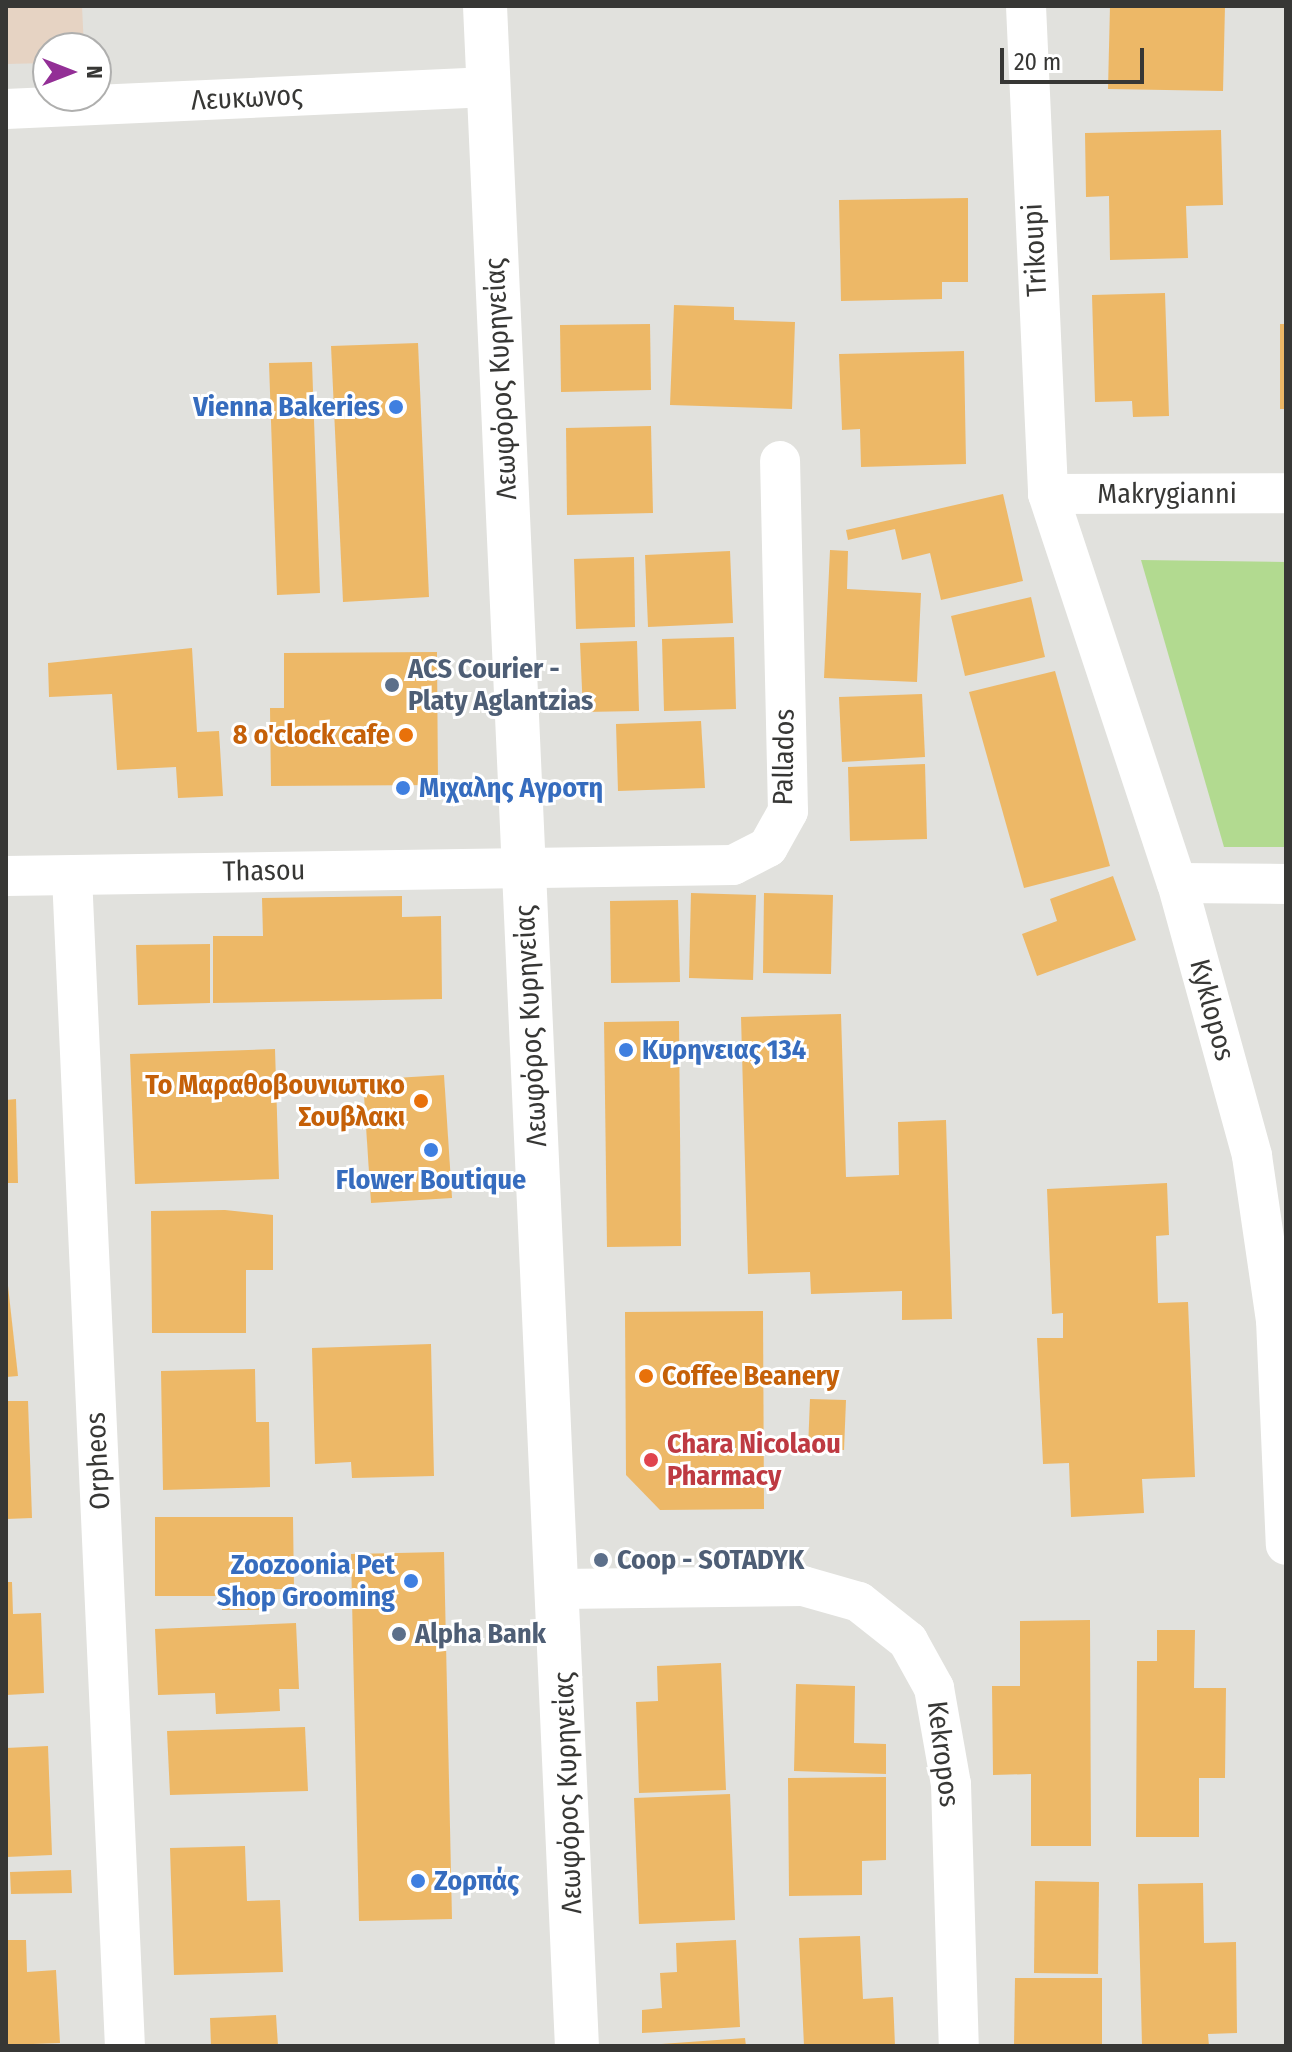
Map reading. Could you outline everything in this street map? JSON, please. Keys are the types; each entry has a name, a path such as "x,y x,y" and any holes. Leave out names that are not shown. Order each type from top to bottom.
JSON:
{"main road":[{"name":"Λεωφόρος Κυρηνείας","path":"485,6 522,865 560,1589 577,2046"}],"street":[{"name":"Trikoupi","path":"1026,6 1048,494"},
{"name":"Λευκωνος","path":"6,109 488,87"},
{"name":"Pallados","path":"522,865 733,865 768,847 788,811 780,461"},
{"name":"Makrygianni","path":"1048,494 1286,493"},
{"name":"Kyklopos","path":"1048,494 1177,883 1252,1156 1276,1320 1286,1545"},
{"name":"Thasou","path":"6,876 522,865"},
{"name":"Orpheos","path":"72,876 125,2046"},
{"path":"1177,883 1286,884"},
{"name":"Kekropos","path":"560,1589 803,1586 859,1602 908,1641 934,1688 951,1784 959,2046"}],"shaded area":[{"path":"6,6 82,6 83,32 32,32 32,63 6,64"}],"green space":[{"path":"1141,560 1286,562 1286,847 1224,847"}],"building":[{"path":"1110,6 1225,6 1223,91 1108,89"},
{"path":"1221,130 1223,205 1186,206 1188,258 1110,260 1109,196 1086,197 1085,133"},
{"path":"968,198 968,282 942,282 942,299 841,301 839,200"},
{"path":"1165,293 1169,416 1133,417 1132,401 1095,402 1092,295"},
{"path":"674,305 734,307 734,320 795,322 792,409 670,405"},
{"path":"650,324 651,390 561,392 560,325"},
{"path":"1280,324 1286,324 1286,409 1280,409"},
{"path":"418,343 429,597 343,602 331,346"},
{"path":"964,351 966,464 861,467 860,429 842,430 839,354"},
{"path":"312,362 320,593 277,595 269,363"},
{"path":"651,426 653,513 567,515 566,428"},
{"path":"1003,494 1023,581 941,600 930,553 902,560 895,529 848,540 846,530"},
{"path":"830,550 848,551 847,589 921,593 917,682 824,678"},
{"path":"730,551 733,623 648,627 645,555"},
{"path":"634,557 635,627 576,629 574,559"},
{"path":"1031,597 1045,657 965,676 951,616"},
{"path":"734,637 736,709 664,711 662,639"},
{"path":"637,641 639,711 583,712 580,643"},
{"path":"192,648 197,732 219,731 223,796 178,798 176,767 117,770 112,694 49,697 48,663"},
{"path":"437,652 438,785 271,786 270,708 284,708 284,653"},
{"path":"1055,671 1110,866 1024,888 969,692"},
{"path":"922,694 925,757 842,762 839,697"},
{"path":"701,721 705,788 618,791 616,724"},
{"path":"925,764 927,839 850,841 848,767"},
{"path":"1113,876 1136,940 1037,976 1022,934 1057,921 1050,899"},
{"path":"691,893 756,895 753,980 689,978"},
{"path":"764,893 833,895 831,974 763,973"},
{"path":"402,896 402,917 441,916 442,999 213,1003 213,936 263,936 262,898"},
{"path":"678,900 680,982 611,983 610,901"},
{"path":"210,944 210,1003 138,1005 136,945"},
{"path":"841,1014 846,1177 899,1175 898,1122 946,1120 952,1319 902,1320 902,1291 811,1294 810,1272 748,1274 741,1017"},
{"path":"679,1021 681,1246 607,1247 604,1022"},
{"path":"275,1049 279,1179 135,1184 130,1054"},
{"path":"444,1075 452,1198 371,1203 363,1080"},
{"path":"16,1099 18,1183 6,1183 6,1100"},
{"path":"1167,1183 1169,1235 1156,1236 1158,1303 1188,1302 1195,1477 1142,1479 1144,1513 1071,1517 1069,1463 1043,1464 1037,1338 1063,1338 1063,1313 1052,1314 1047,1189"},
{"path":"225,1210 273,1215 273,1270 246,1270 246,1333 152,1333 151,1211"},
{"path":"6,1268 18,1376 6,1377"},
{"path":"763,1311 764,1509 660,1510 626,1475 625,1312"},
{"path":"431,1344 434,1476 352,1478 351,1462 315,1464 312,1348"},
{"path":"255,1369 256,1422 269,1422 270,1487 163,1490 161,1371"},
{"path":"810,1399 846,1400 844,1450 808,1449"},
{"path":"6,1401 28,1401 32,1518 6,1519"},
{"path":"155,1517 293,1517 294,1589 259,1589 259,1610 222,1610 222,1596 155,1596"},
{"path":"444,1552 452,1919 359,1921 351,1554"},
{"path":"6,1582 12,1582 13,1614 41,1613 44,1693 6,1695"},
{"path":"1090,1620 1091,1846 1031,1846 1031,1774 993,1775 992,1686 1020,1686 1020,1621"},
{"path":"296,1623 299,1689 279,1689 280,1711 216,1714 215,1693 158,1695 155,1629"},
{"path":"1157,1630 1195,1630 1194,1688 1226,1688 1225,1778 1199,1778 1199,1837 1136,1837 1137,1661 1157,1661"},
{"path":"721,1663 726,1790 639,1793 636,1702 658,1701 657,1666"},
{"path":"796,1684 855,1686 854,1743 886,1744 886,1774 794,1771"},
{"path":"305,1727 308,1791 170,1795 167,1731"},
{"path":"48,1746 52,1855 6,1857 6,1748"},
{"path":"886,1777 886,1860 862,1861 862,1895 789,1896 788,1778"},
{"path":"730,1794 735,1920 639,1924 634,1798"},
{"path":"245,1846 247,1901 280,1900 283,1972 174,1975 170,1848"},
{"path":"71,1870 72,1893 11,1894 10,1872"},
{"path":"1035,1881 1099,1882 1098,1974 1034,1973"},
{"path":"1203,1883 1204,1943 1236,1942 1237,2033 1208,2034 1209,2046 1142,2046 1138,1884"},
{"path":"860,1936 863,1999 893,1997 895,2046 804,2046 799,1938"},
{"path":"6,1940 26,1940 27,1972 56,1970 60,2043 6,2045"},
{"path":"736,1940 740,2027 642,2033 642,2010 662,2008 660,1973 677,1972 676,1943"},
{"path":"1015,1978 1102,1978 1102,2046 1014,2046"},
{"path":"276,2015 278,2046 211,2046 210,2018"},
{"path":"745,2038 746,2046 661,2046 661,2044"}],"place":[{"name":"Vienna Bakeries","path":"396,407"},
{"name":"ACS Courier - Platy Aglantzias","path":"392,685"},
{"name":"8 o'clock cafe","path":"406,735"},
{"name":"Μιχαλης Αγροτη","path":"403,788"},
{"name":"Κυρηνειας 134","path":"626,1050"},
{"name":"Το Μαραθοβουνιωτικο Σουβλακι","path":"421,1101"},
{"name":"Flower Boutique","path":"431,1150"},
{"name":"Coffee Beanery","path":"646,1376"},
{"name":"Chara Nicolaou Pharmacy","path":"651,1460"},
{"name":"Coop - SOTADYK","path":"601,1560"},
{"name":"Zoozoonia Pet Shop Grooming","path":"411,1581"},
{"name":"Alpha Bank","path":"399,1634"},
{"name":"Ζορπάς","path":"418,1881"}]}
